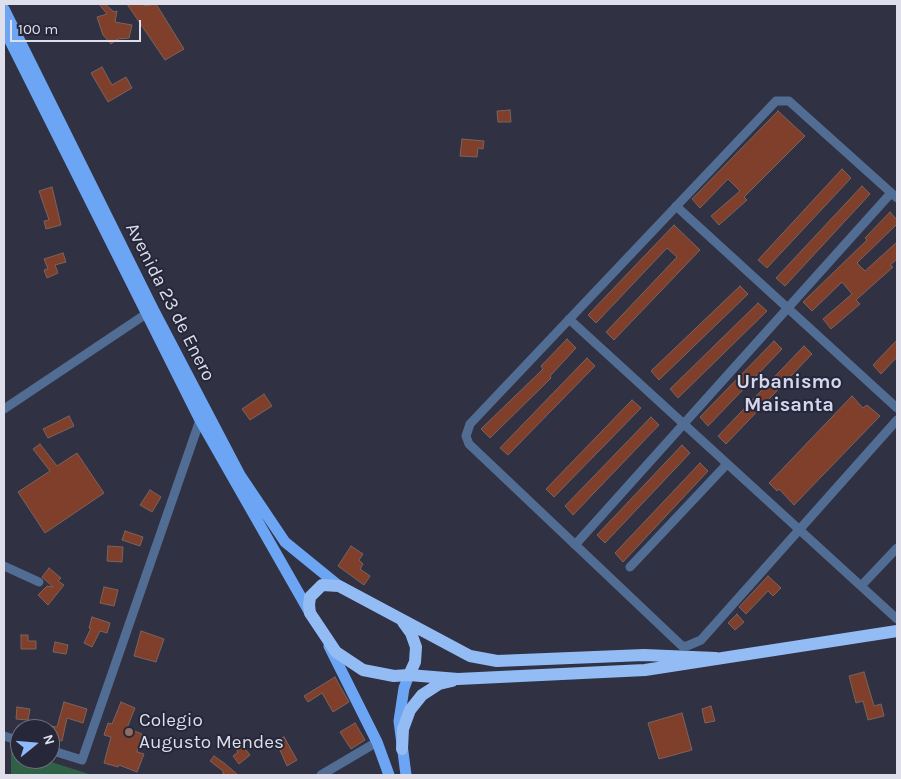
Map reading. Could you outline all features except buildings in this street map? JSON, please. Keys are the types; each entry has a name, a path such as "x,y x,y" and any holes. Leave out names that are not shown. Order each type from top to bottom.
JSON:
{"highway":[{"path":"716,658 644,655 497,662 470,656 402,622 339,586 322,585 310,597 310,613 326,640 348,662 363,670 394,676 409,675 458,679 646,670 897,631"},
{"path":"402,622 411,633 416,647 415,662 409,675"},
{"path":"402,749 403,729 406,720 410,710 422,695 439,684 458,679"}],"main road":[{"name":"Avenida 23 de Enero","path":"4,9 144,292 240,475 284,542 339,586"},
{"name":"Avenida 23 de Enero","path":"4,29 200,420 310,613"},
{"path":"326,640 378,742 389,775"},
{"path":"406,775 402,749 400,704 409,675"}],"street":[{"path":"575,545 787,308 894,195 788,101 782,100 773,103 470,424 466,436 469,444 575,545 682,646 687,646 701,640 897,420"},
{"path":"676,206 897,408"},
{"path":"4,409 146,314"},
{"path":"568,319 897,619"},
{"path":"60,753 82,760 200,420"},
{"path":"630,567 727,464"},
{"path":"861,586 897,548"},
{"path":"4,566 39,582"},
{"path":"321,775 378,742"}],"green space":[{"path":"60,765 92,775 11,775 11,769 60,769"}],"place":[{"name":"Colegio Augusto Mendes","path":"129,732"}],"district":[{"name":"Urbanismo Maisanta","path":"789,394"}]}
